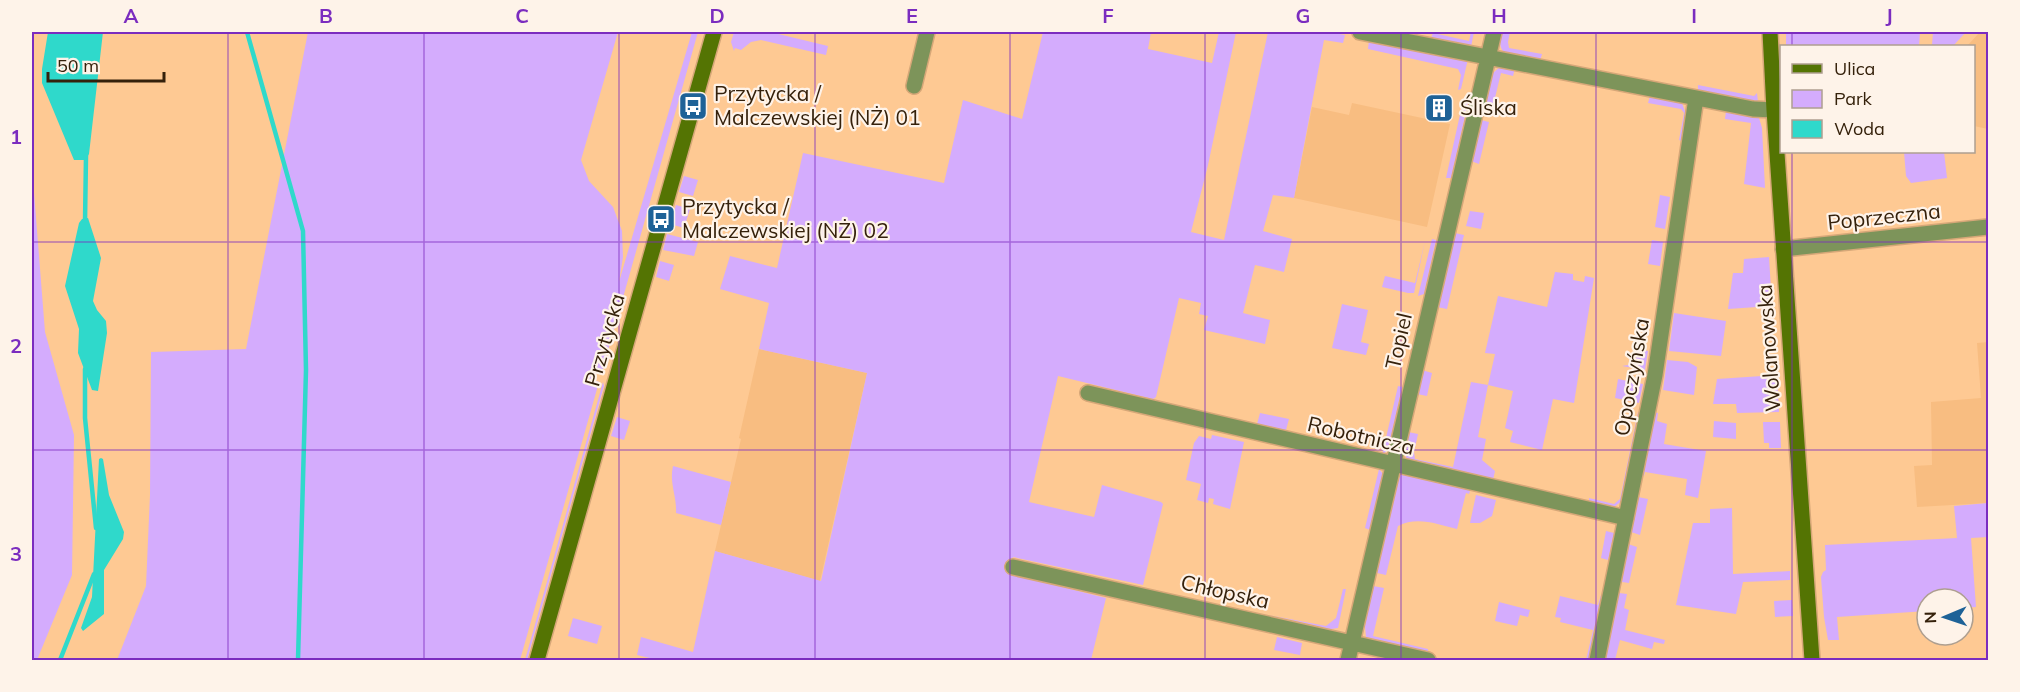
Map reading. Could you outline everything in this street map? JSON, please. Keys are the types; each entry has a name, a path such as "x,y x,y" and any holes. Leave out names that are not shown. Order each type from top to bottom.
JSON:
{"main road":[{"name":"Przytycka","path":"537,660 714,32"},
{"name":"Wolanowska","path":"1770,32 1812,660"}],"street":[{"path":"914,86 927,32"},
{"path":"1360,32 1753,109 1774,110"},
{"name":"Topiel","path":"1348,660 1494,32"},
{"name":"Opoczyńska","path":"1597,660 1661,340 1696,98"},
{"name":"Poprzeczna","path":"1783,249 1989,227"},
{"name":"Robotnicza","path":"1088,393 1626,518"},
{"name":"Chłopska","path":"1013,567 1428,660"}],"shaded area":[{"path":"1980,32 1988,34 1988,129 1975,126 1975,45 1968,45"},
{"path":"1352,103 1450,124 1427,227 1294,198 1312,107 1349,115"},
{"path":"1988,342 1988,503 1917,507 1914,466 1932,465 1931,402 1981,398 1977,343"},
{"path":"759,349 867,373 820,581 715,551"}],"green space":[{"path":"308,32 618,32 581,160 589,181 613,207 622,231 623,257 619,282 692,32 698,32 602,372 595,369 591,379 599,382 520,660 117,660 146,586 150,495 151,352 246,349"},
{"path":"734,32 770,32 828,46 826,55 761,40 751,42 741,50 735,48 734,51 731,42"},
{"path":"1043,32 1151,32 1148,49 1212,63 1219,32 1236,32 1208,165 1191,232 1224,240 1268,32 1328,32 1345,35 1343,43 1324,40 1294,198 1273,195 1263,231 1292,239 1284,272 1255,265 1243,313 1270,320 1265,344 1204,330 1208,316 1199,314 1201,303 1179,298 1156,397 1153,399 1058,376 1029,502 1094,517 1102,485 1161,502 1163,504 1143,585 1013,557 1010,574 1106,598 1091,660 658,660 637,655 641,637 693,652 715,551 821,581 867,373 759,349 769,303 720,289 730,256 777,268 803,153 944,183 963,100 1022,119"},
{"path":"1471,32 1474,32 1471,47 1431,38 1433,33 1469,41"},
{"path":"1502,32 1510,32 1509,48 1542,54 1540,61 1503,52 1500,41"},
{"path":"1786,32 1920,32 1919,45 1786,45"},
{"path":"1933,32 1966,32 1954,45 1932,45"},
{"path":"1369,40 1468,59 1461,89 1458,90 1461,75 1458,69 1368,49"},
{"path":"1501,66 1515,68 1513,76 1501,73 1492,110 1484,108 1493,73"},
{"path":"1698,85 1754,96 1757,93 1758,102 1698,91"},
{"path":"1650,96 1682,103 1686,114 1682,141 1679,140 1684,113 1681,109 1648,103"},
{"path":"1463,101 1468,103 1451,178 1446,178"},
{"path":"1726,111 1759,118 1762,128 1765,188 1744,184 1751,123 1725,119"},
{"path":"1481,120 1489,122 1479,164 1471,161"},
{"path":"1904,153 1944,153 1947,178 1911,183 1906,176"},
{"path":"32,167 45,332 74,435 72,575 37,660 32,660"},
{"path":"684,176 698,180 693,196 679,192"},
{"path":"1660,195 1670,197 1665,229 1655,227"},
{"path":"676,205 690,209 684,228 670,224"},
{"path":"1470,211 1484,213 1481,229 1466,226"},
{"path":"1455,233 1464,235 1447,309 1437,307"},
{"path":"667,234 698,242 694,256 663,250"},
{"path":"1432,239 1436,240 1424,294 1418,296"},
{"path":"1652,240 1663,242 1660,266 1648,264"},
{"path":"1425,241 1414,293 1382,287 1385,276 1415,283"},
{"path":"1769,257 1772,306 1728,309 1733,273 1743,273 1744,259"},
{"path":"660,261 674,265 669,281 656,277"},
{"path":"1555,272 1573,274 1573,280 1584,282 1585,276 1594,278 1574,403 1553,399 1542,450 1510,442 1513,431 1505,428 1513,391 1488,385 1495,354 1485,353 1498,296 1547,307"},
{"path":"1342,304 1368,310 1361,342 1369,344 1366,355 1332,348"},
{"path":"1674,313 1726,321 1721,356 1669,351"},
{"path":"1644,350 1648,351 1645,370 1622,366 1628,365"},
{"path":"1667,360 1688,362 1697,367 1694,395 1663,390"},
{"path":"1422,370 1432,373 1427,396 1417,394"},
{"path":"1777,375 1779,412 1737,413 1736,404 1713,404 1717,379"},
{"path":"1618,379 1643,384 1639,403 1615,398"},
{"path":"603,382 604,386 527,660 525,660"},
{"path":"1471,382 1488,385 1478,437 1486,439 1482,460 1495,471 1493,480 1407,460 1404,450 1408,432 1418,434 1414,452 1415,459 1453,467"},
{"path":"1398,386 1402,387 1388,450 1382,455"},
{"path":"1638,412 1641,413 1622,501 1614,507 1589,501 1589,498 1614,504 1620,499"},
{"path":"1654,412 1658,413 1657,421 1667,424 1664,444 1706,451 1698,498 1685,495 1687,479 1645,472 1644,476 1641,474"},
{"path":"1260,413 1289,419 1286,430 1257,424"},
{"path":"617,417 630,421 624,440 611,436"},
{"path":"1714,421 1736,423 1736,439 1713,437"},
{"path":"1763,422 1780,422 1781,448 1769,448 1769,443 1764,443"},
{"path":"1212,435 1244,442 1230,509 1213,504 1214,499 1209,498 1208,503 1197,500 1201,484 1186,480 1194,443 1199,436 1211,439"},
{"path":"673,466 731,482 721,525 676,513"},
{"path":"1379,469 1383,474 1370,530 1365,528"},
{"path":"1406,474 1471,488 1469,494 1466,493 1457,529 1420,521 1398,526 1386,575 1377,573 1398,480 1401,475"},
{"path":"1476,495 1496,500 1492,516 1480,523 1470,523"},
{"path":"1638,497 1648,499 1640,535 1631,532"},
{"path":"1988,503 1988,537 1971,538 1975,587 1915,587 1915,612 1837,617 1839,640 1828,640 1821,577 1826,570 1825,545 1957,538 1954,506"},
{"path":"1732,508 1733,574 1790,571 1790,580 1743,582 1736,614 1676,605 1693,523 1710,523 1710,509"},
{"path":"1606,531 1614,533 1608,560 1601,558"},
{"path":"1628,544 1637,547 1629,583 1622,582"},
{"path":"1373,586 1384,588 1373,636 1428,649 1428,652 1366,637 1365,626"},
{"path":"1343,589 1346,589 1338,628 1331,629 1269,615 1326,626 1336,618"},
{"path":"1619,593 1627,594 1624,608 1629,610 1625,630 1665,640 1664,644 1654,642 1652,649 1620,640 1615,660 1605,660"},
{"path":"1603,595 1591,660 1586,660 1593,630 1560,622 1561,618 1555,617 1560,596 1598,605"},
{"path":"1792,600 1793,616 1775,617 1774,601"},
{"path":"1499,602 1530,610 1528,617 1520,615 1517,626 1495,621"},
{"path":"573,618 602,626 597,644 568,636"},
{"path":"1277,637 1302,643 1300,655 1274,650"}],"water":[{"path":"48,32 103,32 89,154 86,160 74,160 42,83"},
{"path":"88,218 101,258 93,301 106,321 107,333 98,391 92,390 78,353 79,329 65,286 79,223 82,219"},
{"path":"101,458 109,495 124,532 123,539 104,570 104,614 83,631 81,628 92,597 99,459"}],"waterway":[{"path":"247,32 303,231 306,370 298,660"},
{"path":"85,222 86,156"},
{"path":"85,369 85,418 96,528"},
{"path":"60,660 94,574"}],"place":[{"name":"Przytycka / Malczewskiej (NŻ) 01","path":"693,106"},
{"name":"Śliska","path":"1439,108"},
{"name":"Przytycka / Malczewskiej (NŻ) 02","path":"661,219"}]}
